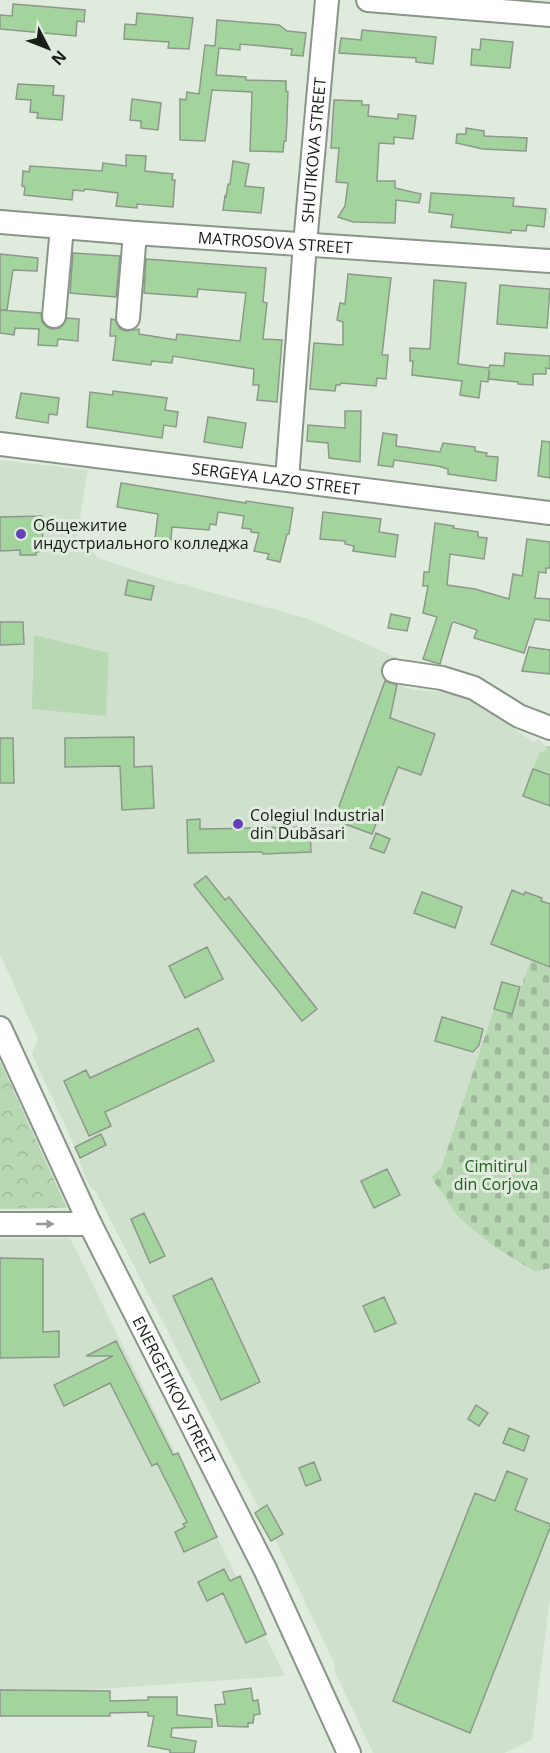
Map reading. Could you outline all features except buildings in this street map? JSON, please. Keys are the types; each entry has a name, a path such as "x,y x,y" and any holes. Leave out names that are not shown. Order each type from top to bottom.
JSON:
{"street":[{"name":"SHUTIKOVA STREET","path":"287,479 327,0"},
{"path":"368,0 550,15"},
{"name":"MATROSOVA STREET","path":"0,222 550,261"},
{"path":"54,316 62,227"},
{"path":"128,318 135,233"},
{"name":"SERGEYA LAZO STREET","path":"0,444 550,513"},
{"path":"394,671 442,678 474,688 519,716 550,728"},
{"name":"ENERGETIKOV STREET","path":"0,1028 90,1224 265,1569 349,1753"},
{"path":"0,1224 90,1224"}],"shaded area":[{"path":"0,460 88,470 77,536 99,558 162,579 309,619 400,659 390,682 413,690 464,693 533,742 539,739 548,750 550,967 520,987 512,1014 495,1009 441,1168 431,1177 458,1217 493,1246 535,1272 550,1268 550,1598 532,1740 504,1753 373,1753 335,1672 334,1663 275,1539 271,1541 254,1513 259,1509 96,1192 91,1188 80,1164 80,1158 32,1054 38,1039 0,954"},
{"path":"0,1238 70,1238 285,1676 0,1696"}],"green space":[{"path":"34,635 109,653 106,716 32,709"},
{"path":"545,746 550,746 550,775 533,769 539,753 547,750"},
{"name":"Cimitirul din Corjova","path":"531,959 550,967 550,1268 535,1272 493,1246 458,1217 431,1177 441,1168 494,1009 512,1014"},
{"path":"0,1061 67,1208 0,1209"}],"place":[{"name":"Общежитие индустриального колледжа","path":"21,534"},
{"name":"Colegiul Industrial din Dubăsari","path":"238,824"}]}
